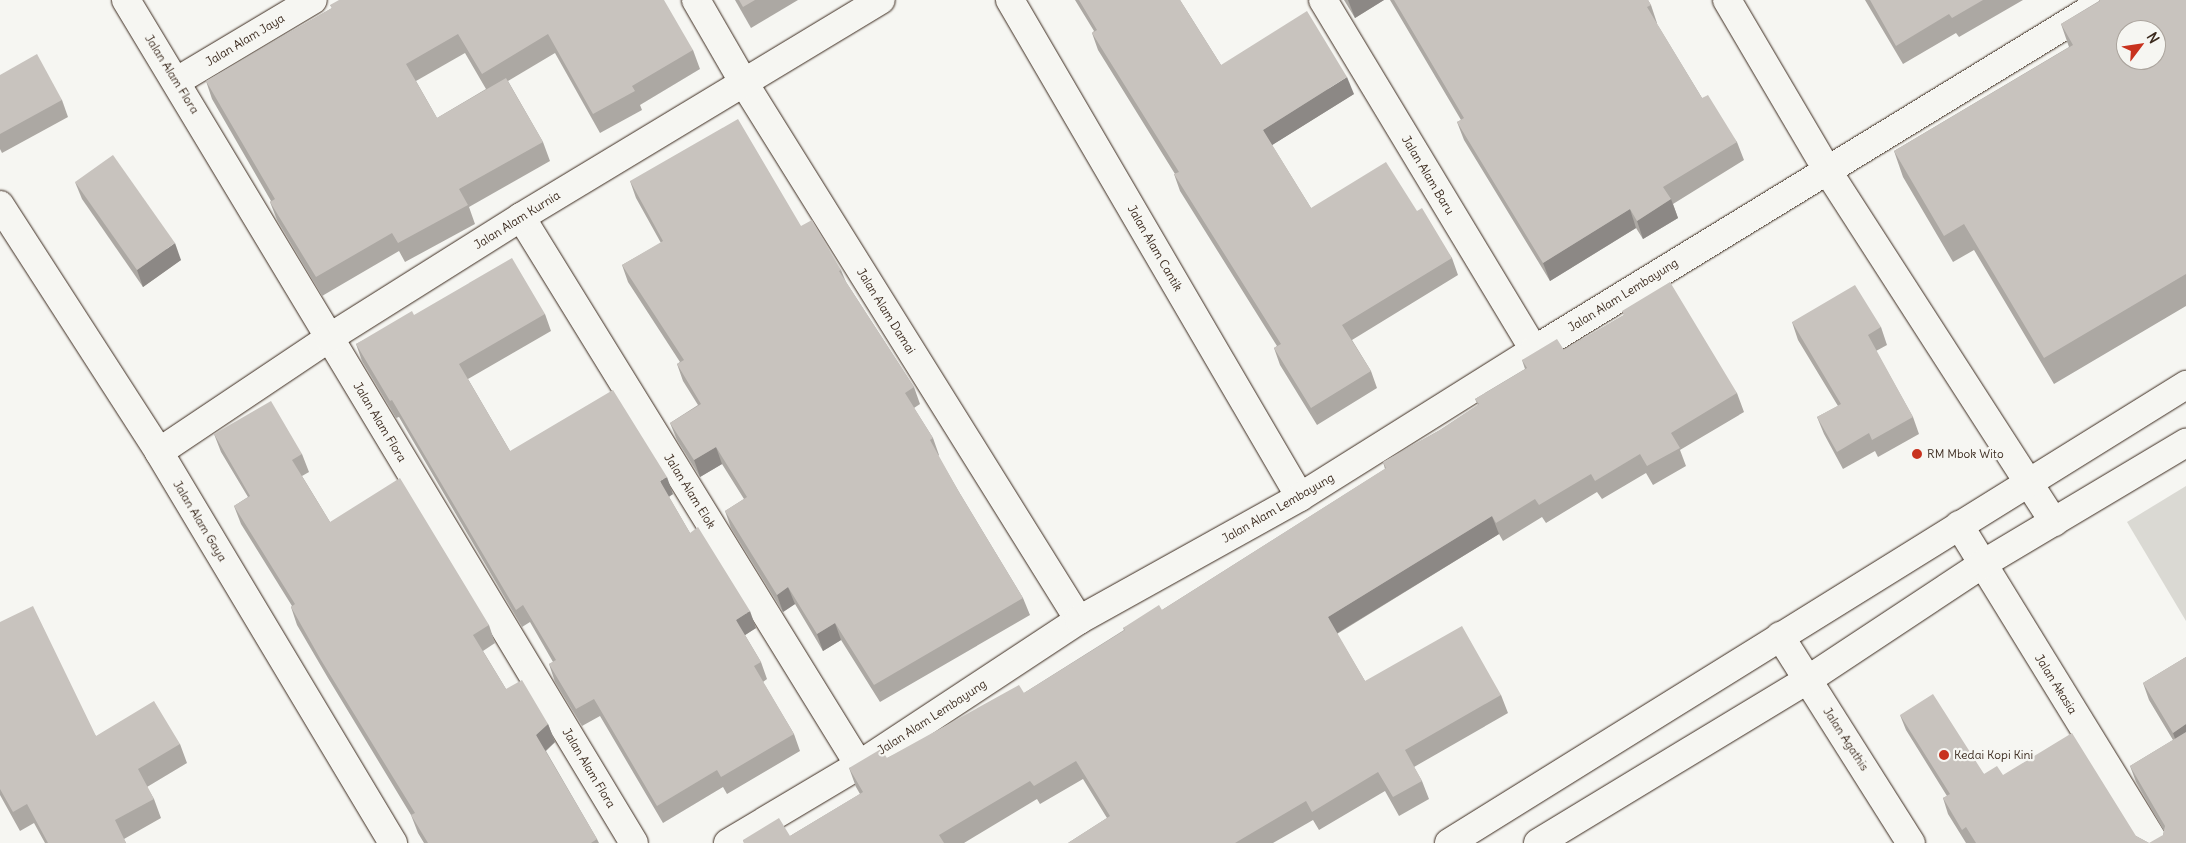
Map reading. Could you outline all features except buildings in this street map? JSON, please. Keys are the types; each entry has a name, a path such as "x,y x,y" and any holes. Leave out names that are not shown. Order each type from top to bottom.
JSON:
{"street":[{"name":"Jalan Alam Flora","path":"126,0 177,81 329,338 634,843"},
{"name":"Jalan Alam Jaya","path":"177,81 314,0"},
{"name":"Jalan Alam Damai","path":"696,0 744,84 1079,620"},
{"name":"Jalan Alam Kurnia","path":"159,452 329,338 521,217 882,0"},
{"name":"Jalan Alam Cantik","path":"1010,0 1300,497"},
{"name":"Jalan Alam Baru","path":"1323,0 1534,350"},
{"path":"1727,0 1828,170 2054,522"},
{"name":"Jalan Alam Lembayung","path":"728,843 859,764 1079,620 1300,497 1534,350 2106,0"},
{"name":"Jalan Alam Gaya","path":"0,205 159,452 393,843"},
{"name":"Jalan Alam Elok","path":"521,217 859,764"},
{"path":"1449,843 2186,385"},
{"path":"1538,843 1806,681 1981,565 2186,443"},
{"name":"Jalan Akasia","path":"1959,525 1981,565 2155,843"},
{"name":"Jalan Agathis","path":"1780,636 1806,681 1836,720 1911,843"}],"shaded area":[{"path":"2186,486 2186,621 2127,522"}],"place":[{"name":"RM Mbok Wito","path":"1917,454"},
{"name":"Kedai Kopi Kini","path":"1944,755"}]}
